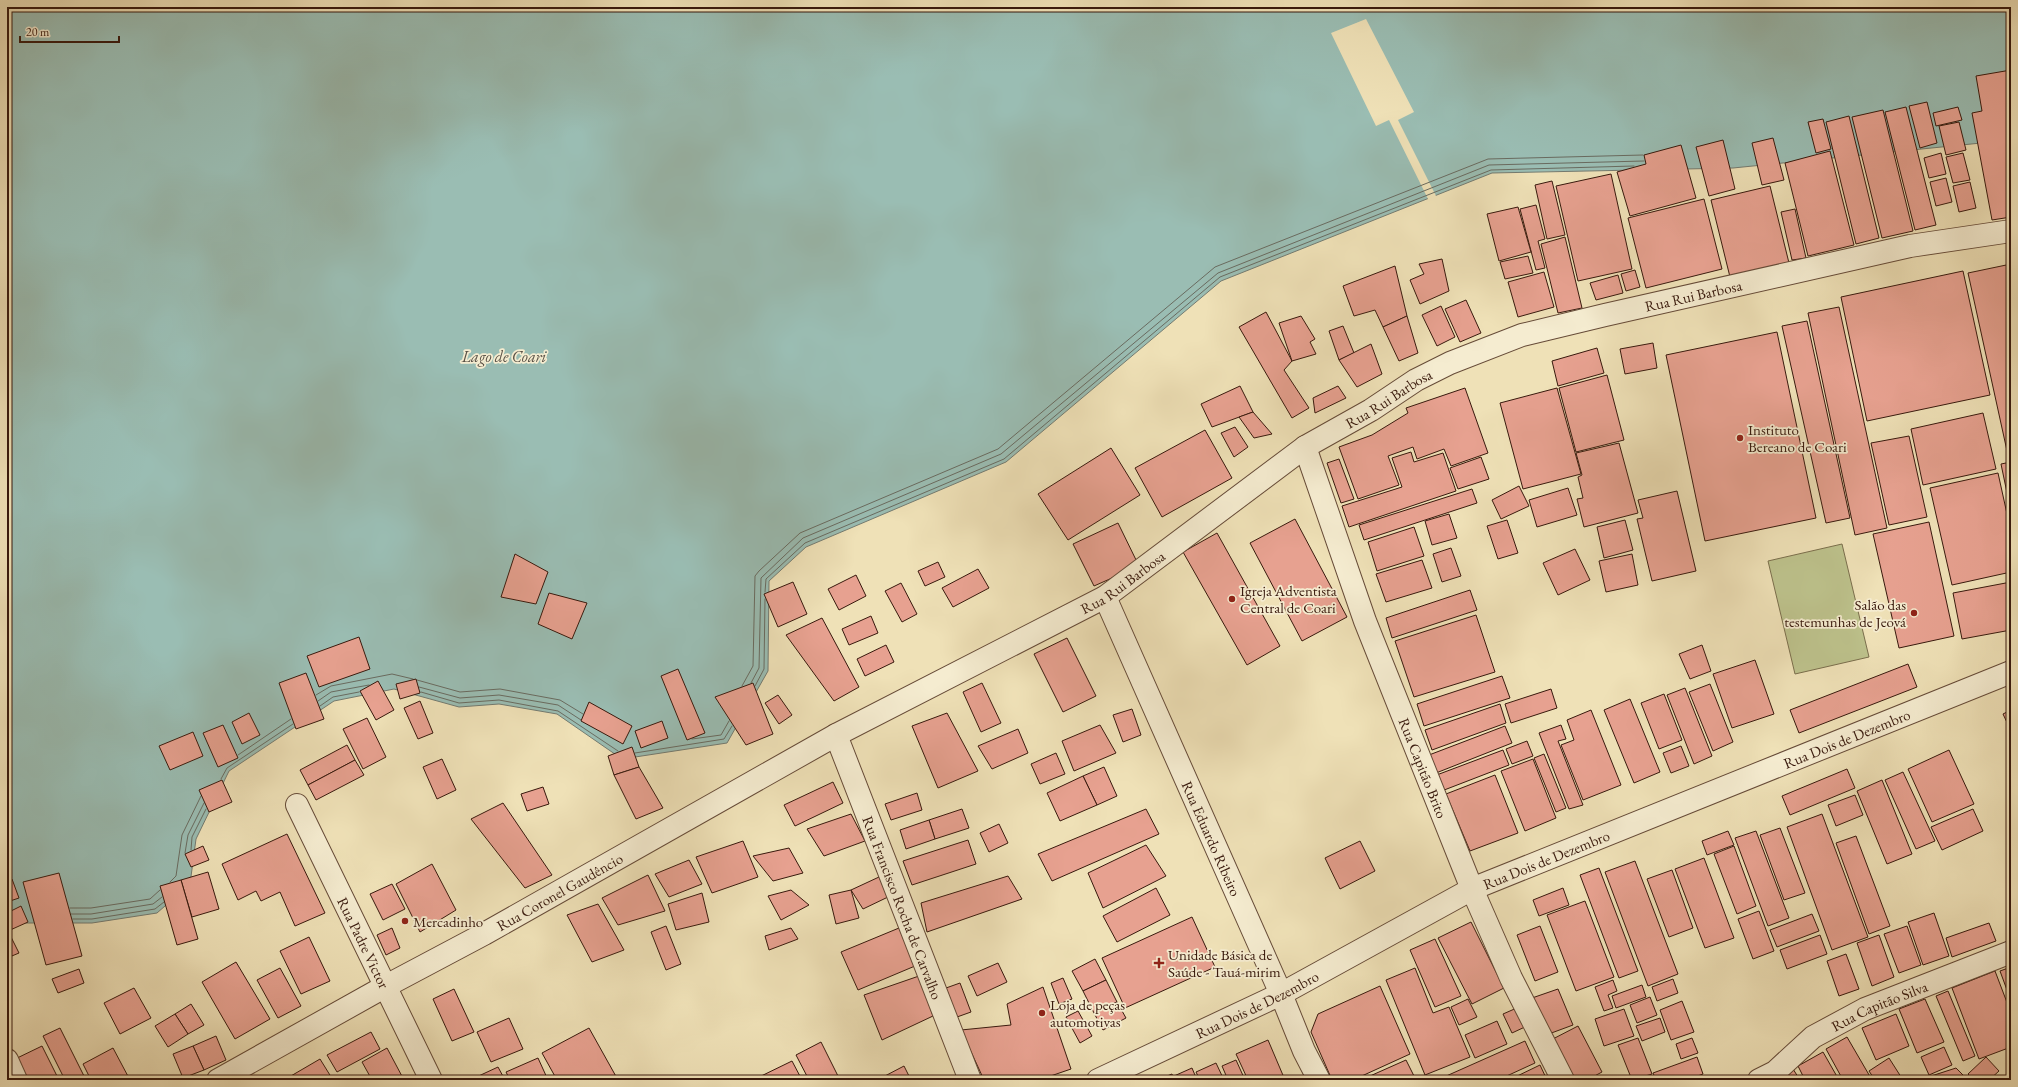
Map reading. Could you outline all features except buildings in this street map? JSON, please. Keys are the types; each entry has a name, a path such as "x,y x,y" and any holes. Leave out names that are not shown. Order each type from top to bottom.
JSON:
{"street":[{"name":"Rua Rui Barbosa","path":"836,735 1105,597 1305,447 1371,410 1416,380 1450,363 1522,335 1910,246 2011,231"},
{"name":"Rua Capitão Brito","path":"1305,447 1365,621 1472,889 1511,978 1563,1080"},
{"name":"Rua Eduardo Ribeiro","path":"1105,597 1281,994 1304,1051 1319,1080"},
{"name":"Rua Dois de Dezembro","path":"1098,1080 1281,994 1472,889 2011,672"},
{"name":"Rua Coronel Gaudêncio","path":"218,1080 386,986 484,934 836,735"},
{"name":"Rua Francisco Rocha de Carvalho","path":"836,735 970,1080"},
{"name":"Rua Padre Victor","path":"297,805 432,1080"},
{"name":"Rua Capitão Silva","path":"1759,1080 1775,1072 1812,1037 1865,1010 2011,952"},
{"path":"7,1060 16,1080"}],"green space":[{"path":"1842,544 1869,657 1795,674 1768,561"}],"water":[{"name":"Lago de Coari","path":"7,7 2011,7 2011,140 1733,168 1492,173 1221,281 1006,462 806,547 769,581 768,671 727,743 622,759 557,714 499,704 459,707 394,689 334,701 229,771 196,839 190,884 157,913 92,923 7,923"}],"pier":[{"path":"1366,19 1414,112 1398,120 1437,198 1429,201 1389,120 1376,126 1331,33"}],"place":[{"name":"Instituto Bereano de Coari","path":"1740,438"},
{"name":"Igreja Adventista Central de Coari","path":"1232,599"},
{"name":"Salão das testemunhas de Jeová","path":"1914,613"},
{"name":"Mercadinho","path":"405,921"},
{"name":"Unidade Básica de Saúde - Tauá-mirim","path":"1159,963"},
{"name":"Loja de peças automotivas","path":"1042,1013"}]}
